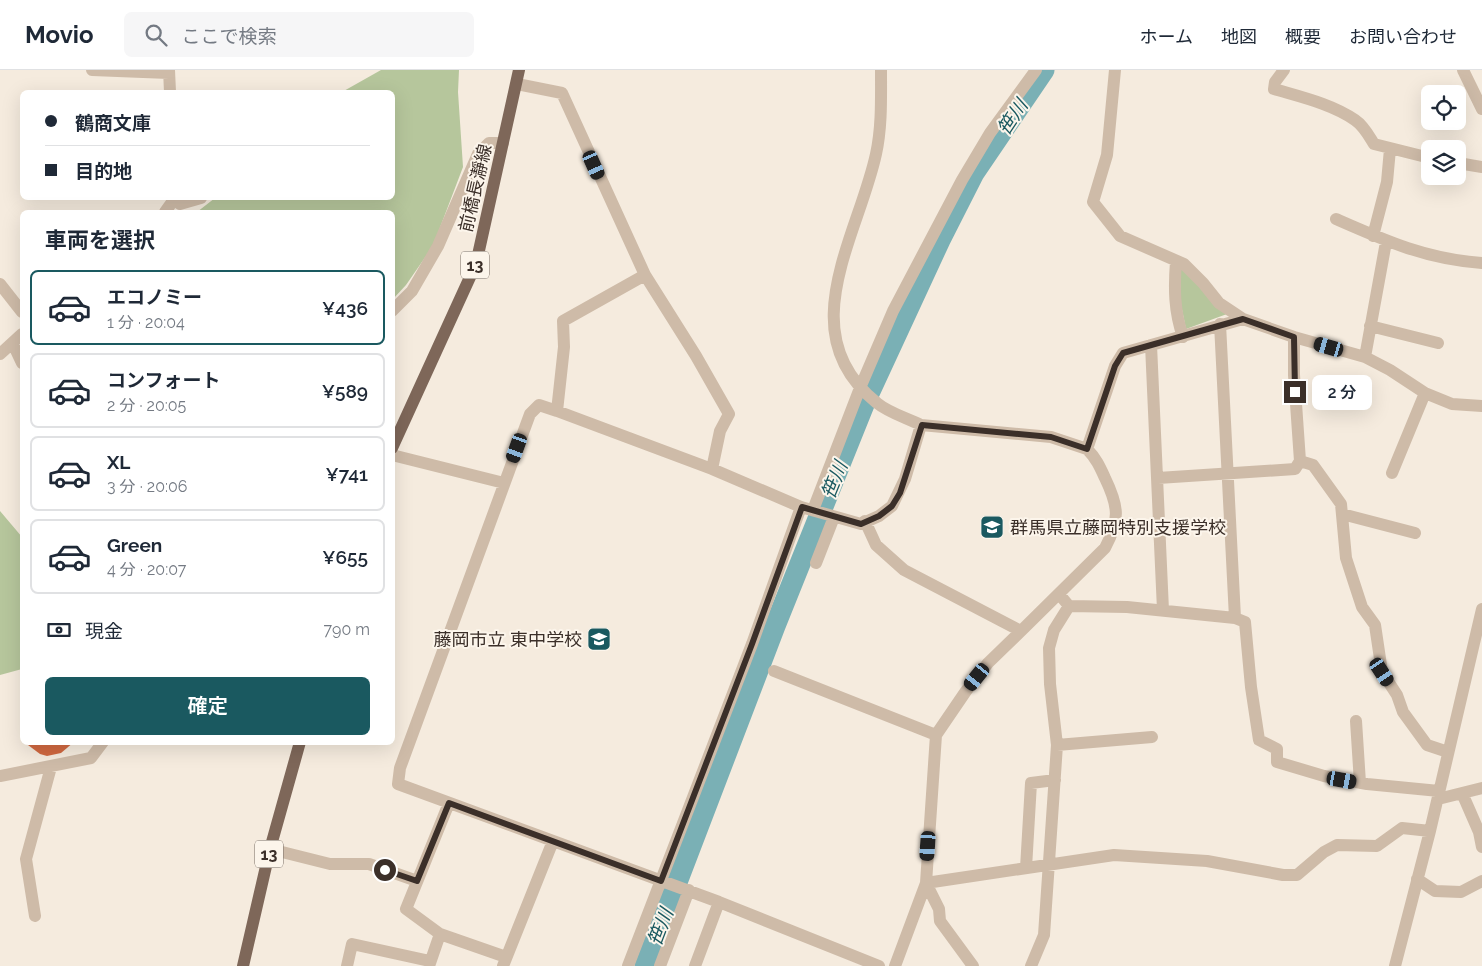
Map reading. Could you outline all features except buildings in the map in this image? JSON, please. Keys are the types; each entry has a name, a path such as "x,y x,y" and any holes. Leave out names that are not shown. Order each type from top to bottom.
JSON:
{"main road":[{"name":"前橋長瀞線","path":"395,441 476,264 519,70"},
{"name":"13","path":"243,966 270,849 299,745"}],"street":[{"path":"92,70 169,71 170,90"},
{"path":"881,70 876,153 837,274 833,313 837,347 848,373 860,388 878,405 922,425 1051,437 1087,449 1095,457 1115,498 1117,507 1113,532 1105,548 988,663 971,684 936,736 926,883 895,966"},
{"path":"628,966 666,882 752,644 807,508 893,311 962,180 990,133 1036,70"},
{"path":"1115,70 1107,155 1093,202 1120,236 1184,264 1219,303 1243,319 1294,337 1365,357 1390,370 1425,393 1452,404 1482,406"},
{"path":"1284,70 1275,82 1274,88 1329,107 1355,120 1364,127 1374,144 1421,156"},
{"path":"1462,70 1482,109"},
{"path":"517,84 562,93 645,275 696,356 729,414 720,430 712,469"},
{"path":"395,308 412,291 438,246 478,154 489,143 504,143"},
{"path":"1373,236 1387,182 1390,149"},
{"path":"1466,164 1482,167"},
{"path":"167,210 174,200"},
{"path":"176,200 180,204 194,200"},
{"path":"1336,219 1386,242 1414,252 1482,263"},
{"path":"1365,357 1386,242"},
{"path":"1176,261 1174,290 1177,318 1183,337"},
{"path":"557,411 564,347 563,321 645,275"},
{"path":"0,284 20,309"},
{"path":"1087,449 1115,366 1123,353 1243,319"},
{"path":"1220,324 1235,618"},
{"path":"1370,326 1438,343"},
{"path":"0,354 20,336"},
{"path":"1158,478 1295,469 1300,460 1294,375 1294,337"},
{"path":"13,344 20,359"},
{"path":"1151,345 1163,610"},
{"path":"1392,473 1425,393"},
{"path":"879,966 719,902 398,784 400,768 504,483 530,414 539,405 712,469 807,508 861,524 879,516 892,506 900,493 922,425"},
{"path":"395,455 504,483"},
{"path":"1300,460 1312,465 1341,504 1346,558 1362,607 1375,625 1382,672 1397,695 1404,712 1427,745 1448,752"},
{"path":"1342,514 1415,533"},
{"path":"816,562 834,517"},
{"path":"865,521 876,545 904,570 1020,631"},
{"path":"1059,594 1069,606 1163,610 1235,618 1245,622 1251,687 1259,740 1277,749 1277,762 1324,776 1438,795 1462,793 1482,788"},
{"path":"1031,966 1044,935 1057,745 1050,684 1049,648 1054,630 1069,606"},
{"path":"1395,966 1430,831 1482,609"},
{"path":"774,671 936,736"},
{"path":"1356,721 1360,783"},
{"path":"1057,745 1152,738"},
{"path":"0,776 91,758 101,745"},
{"path":"35,916 26,859 51,767"},
{"path":"1026,868 1031,783 1054,780"},
{"path":"1462,793 1479,832 1482,846"},
{"path":"449,803 406,909 440,934 505,962 553,841"},
{"path":"926,883 1114,855 1207,861 1283,875 1298,875 1324,852 1337,845 1377,846 1402,828 1430,831"},
{"path":"270,849 330,864 369,864 417,881"},
{"path":"1417,879 1435,891 1461,892 1482,881"},
{"path":"926,883 939,909 940,921 973,966"},
{"path":"660,966 687,890"},
{"path":"695,966 719,902"},
{"path":"347,966 352,944 430,963 440,934"}],"green space":[{"path":"381,70 459,70 458,92 463,167 433,246 406,285 395,297 395,210 200,210 212,200 395,200 395,90 346,90"},
{"path":"1181,267 1227,314 1186,329 1180,300"},
{"path":"0,511 20,535 20,670 0,675"}],"waterway":[{"name":"笹川","path":"645,966 775,626 865,402 940,240 974,173 1044,70"}],"place":[{"name":"群馬県立藤岡特別支援学校","path":"992,527"},
{"name":"藤岡市立 東中学校","path":"599,639"}],"route":[{"path":"385,870 417,881 449,803 661,881 752,644 802,507 861,524 879,516 892,506 900,493 922,425 1051,437 1087,449 1115,366 1123,353 1243,319 1294,337 1295,392"}]}
